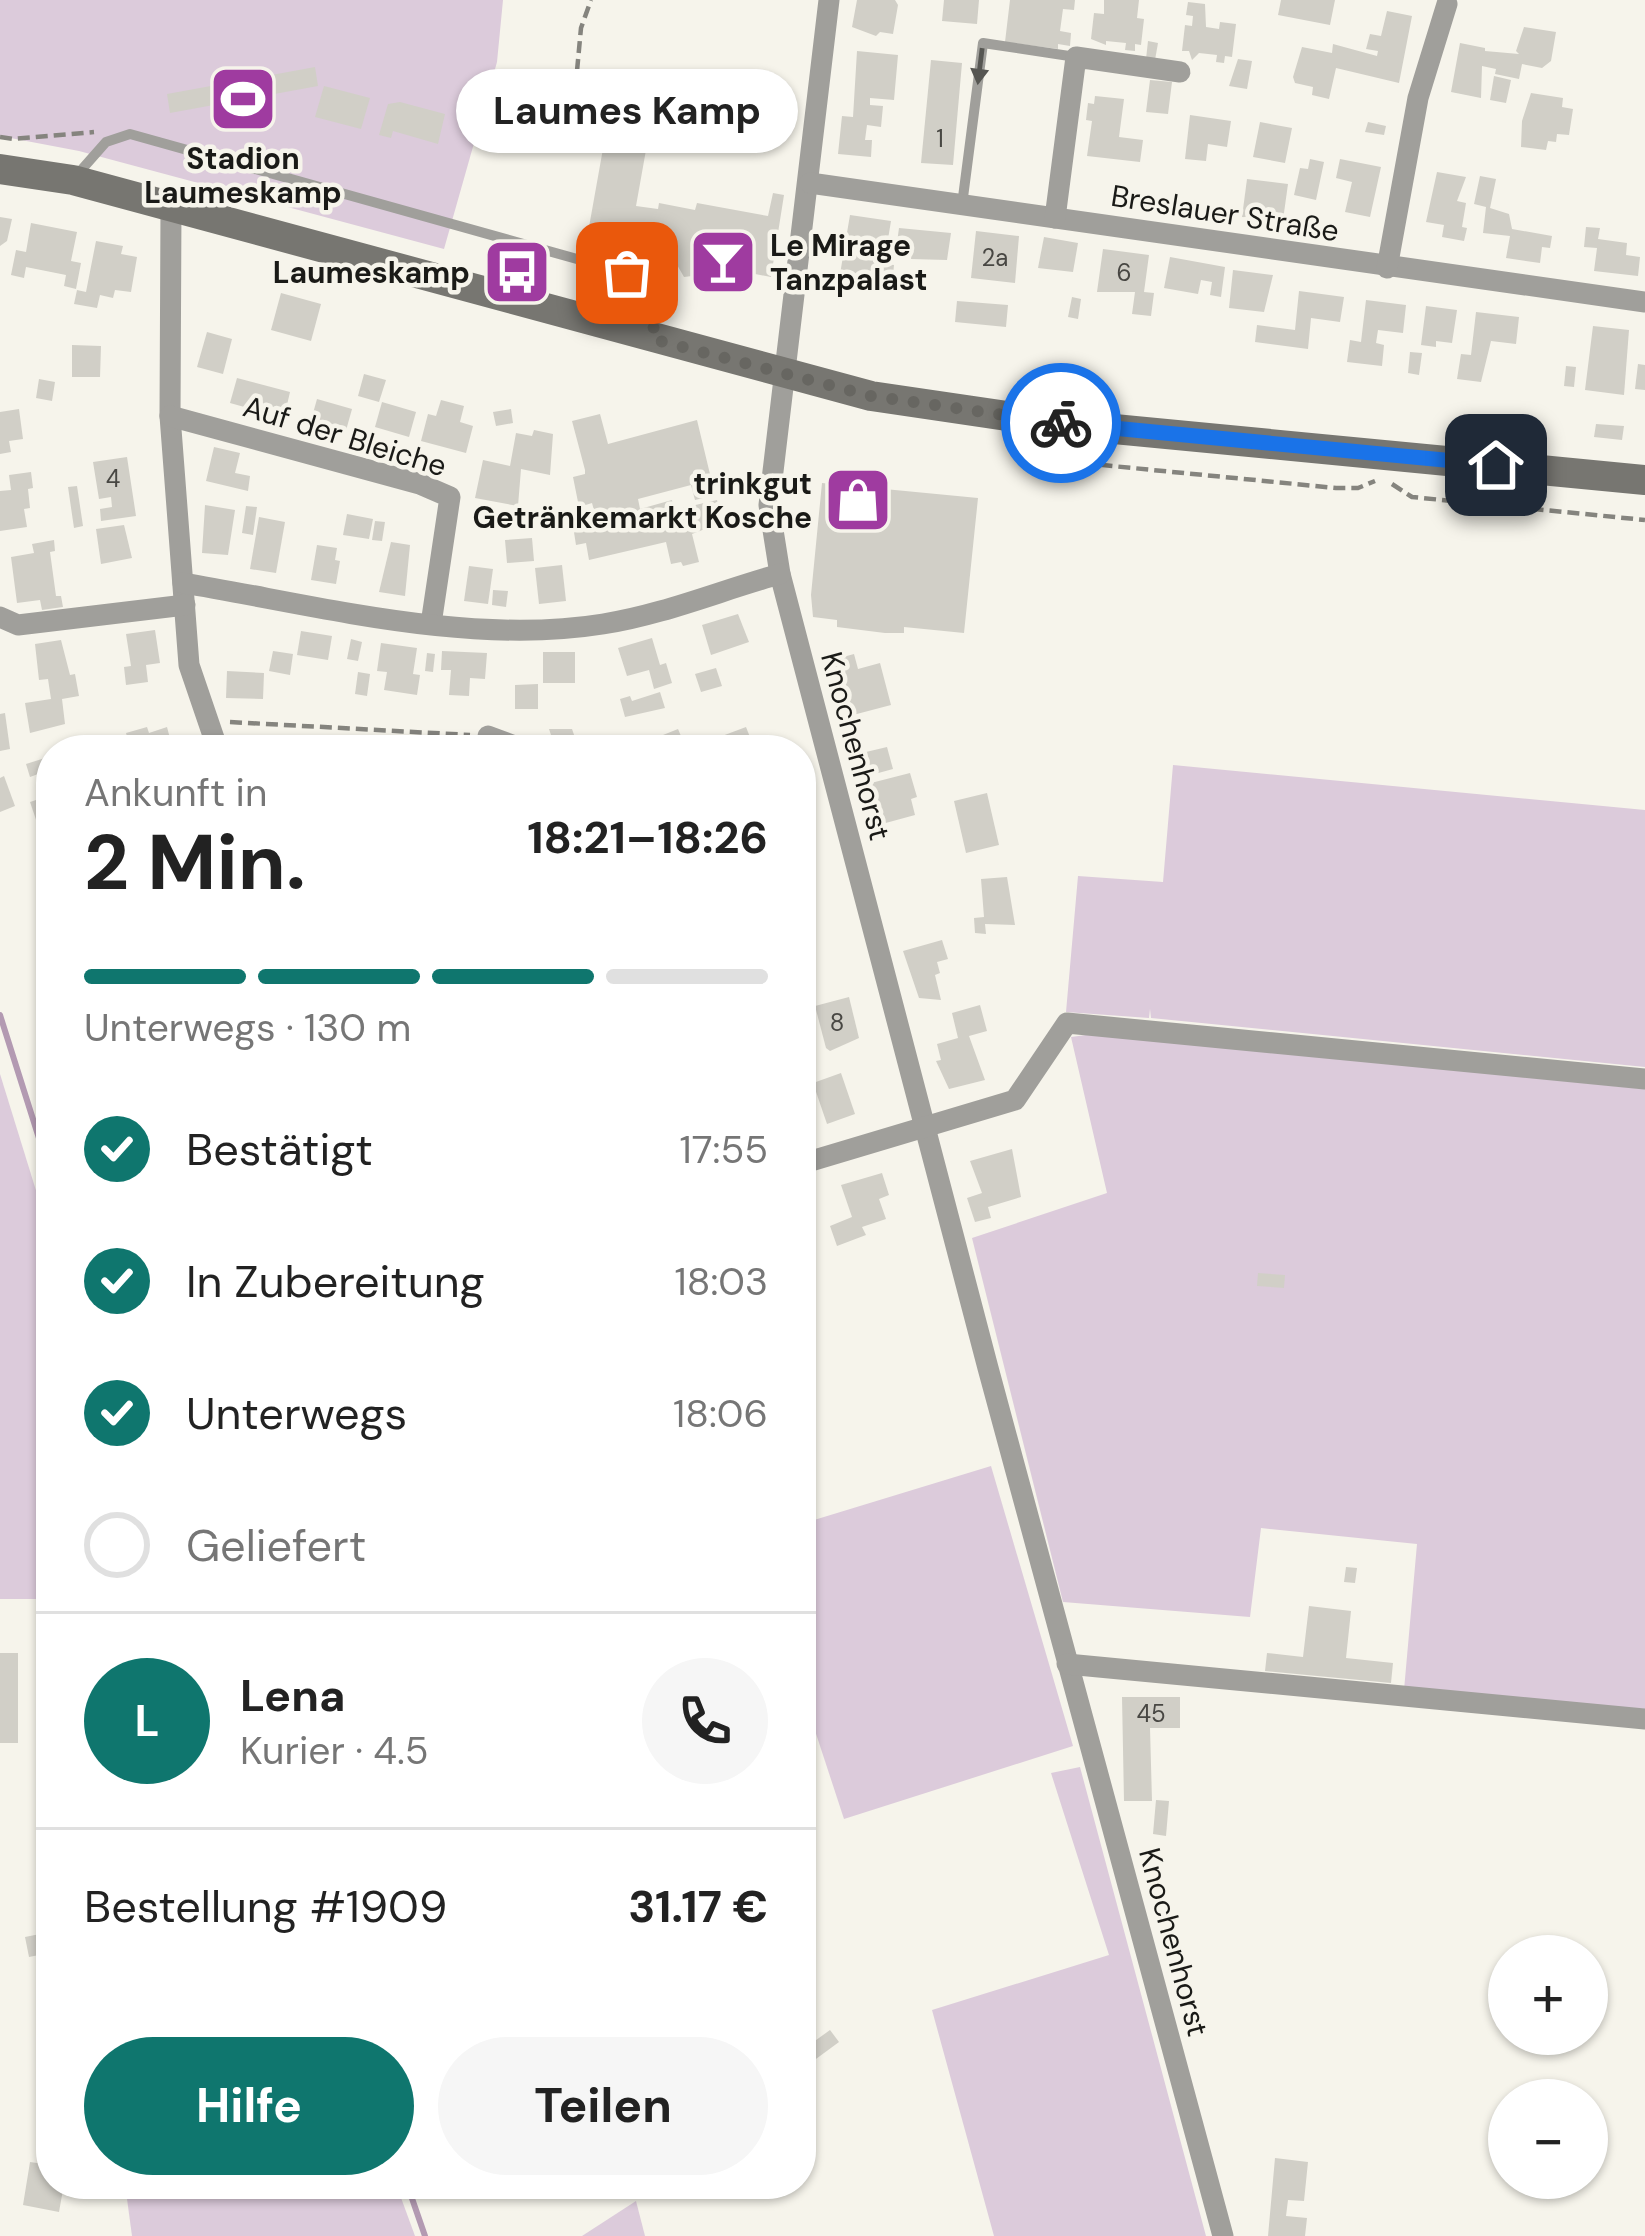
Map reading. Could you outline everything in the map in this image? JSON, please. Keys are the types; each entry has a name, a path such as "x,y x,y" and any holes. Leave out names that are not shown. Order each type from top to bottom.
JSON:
{"main road":[{"path":"0,169 73,180 871,396 1062,424 1645,480"}],"street":[{"name":"Knochenhorst","path":"829,0 770,505 780,574 1223,2236"},
{"path":"1387,268 1418,98 1447,4"},
{"path":"1055,218 1076,57 1180,72"},
{"name":"Breslauer Straße","path":"810,183 1645,302"},
{"path":"171,208 170,416 189,664 212,735"},
{"name":"Auf der Bleiche","path":"170,416 421,484 450,497 431,624"},
{"path":"0,617 18,625 184,594 431,624 534,631 607,624 780,574"},
{"path":"816,1159 1015,1100 1067,1023 1645,1079"},
{"path":"1067,1664 1645,1719"}],"lane":[{"path":"962,206 983,43 1076,57"},
{"path":"73,180 106,142 130,134 627,273 656,310 652,339"}],"path":[{"path":"578,71 581,28 591,0"},
{"path":"0,137 13,140 98,131 106,142"},
{"path":"1052,460 1336,488 1390,482 1412,497 1645,520"},
{"path":"206,721 387,735"}],"shaded area":[{"name":"Stadion Laumeskamp","path":"0,0 503,0 497,62 444,249 79,151 0,136"},
{"path":"1173,765 1645,810 1645,1067 1151,1018 1150,1009 1149,1018 1066,1012 1078,876 1163,882"},
{"path":"1093,1034 1645,1089 1645,1709 1404,1690 1417,1544 1261,1528 1250,1617 1063,1602 972,1238 1107,1193 1071,1037"},
{"path":"0,1074 36,1190 36,1599 0,1599"},
{"path":"991,1466 1073,1746 844,1819 816,1734 816,1519"},
{"path":"1080,1767 1206,2236 994,2236 932,2010 1109,1955 1051,1773"},
{"path":"127,2199 401,2199 415,2236 132,2236"},
{"path":"636,2201 645,2236 582,2236"}],"building":[{"path":"857,0 895,0 893,34 876,36 852,27"},
{"path":"944,0 979,0 977,24 942,21"},
{"path":"1010,0 1075,0 1074,10 1063,9 1060,31 1071,33 1070,46 1058,44 1058,49 1005,42"},
{"path":"1104,0 1139,0 1137,18 1144,19 1141,45 1135,44 1135,51 1125,50 1126,43 1106,41 1106,45 1091,39 1094,13 1104,14"},
{"path":"1281,0 1335,0 1330,25 1278,15"},
{"path":"1188,2 1205,4 1206,27 1236,24 1232,57 1225,56 1224,63 1216,62 1217,55 1199,53 1192,60 1189,51 1182,51 1185,25 1192,26 1193,16 1186,15"},
{"path":"1387,11 1412,16 1399,83 1336,68 1329,99 1312,95 1313,87 1295,83 1302,47 1332,53 1333,44 1377,56 1378,51 1366,49 1370,34 1381,36"},
{"path":"1524,27 1556,32 1551,61 1542,68 1522,64 1519,79 1482,66 1481,98 1451,92 1460,43 1519,54"},
{"path":"1148,41 1158,43 1155,60 1146,59"},
{"path":"857,51 898,55 894,100 870,98 870,105 883,106 881,127 867,125 865,140 872,140 871,157 838,154 842,116 853,117"},
{"path":"1238,59 1252,61 1247,89 1229,86"},
{"path":"931,60 962,63 953,165 921,163"},
{"path":"315,67 318,86 170,113 167,94"},
{"path":"1494,76 1511,80 1506,103 1490,100"},
{"path":"1150,80 1172,82 1168,114 1146,112"},
{"path":"324,86 370,98 361,129 315,117"},
{"path":"1531,93 1563,98 1562,107 1573,109 1569,135 1557,134 1556,142 1548,141 1546,150 1521,147 1522,121"},
{"path":"1095,96 1124,99 1119,137 1143,140 1140,162 1087,156 1092,121 1086,120 1088,103 1094,104"},
{"path":"400,102 445,114 438,144 393,131 391,138 379,135 388,104"},
{"path":"609,115 651,122 636,206 658,209 659,203 695,210 697,203 768,216 773,193 784,195 771,277 704,264 700,275 684,277 676,263 660,259 661,251 629,245 631,235 589,227"},
{"path":"1190,115 1231,121 1227,147 1208,144 1206,161 1185,159"},
{"path":"1260,122 1292,128 1285,163 1253,157"},
{"path":"1368,122 1386,126 1384,135 1365,132"},
{"path":"1310,159 1324,162 1316,200 1294,195 1300,168 1308,169"},
{"path":"1340,159 1381,167 1370,217 1345,212 1352,182 1336,178"},
{"path":"1437,172 1466,177 1457,201 1466,203 1464,241 1442,237 1444,225 1426,222"},
{"path":"1480,176 1496,179 1490,208 1509,214 1512,229 1552,236 1550,248 1542,247 1540,263 1506,258 1510,236 1483,233 1486,207 1474,204"},
{"path":"1247,179 1288,184 1283,220 1242,217"},
{"path":"850,215 891,221 888,239 877,238 873,262 894,265 892,285 839,280"},
{"path":"0,217 12,219 7,241 0,246"},
{"path":"31,223 77,232 71,261 81,263 76,289 64,286 66,275 26,267 24,278 11,275 16,250 26,252"},
{"path":"1586,227 1600,228 1598,239 1627,243 1626,255 1640,257 1638,276 1594,271 1597,248 1584,247"},
{"path":"899,228 951,233 947,260 911,259 912,251 896,250"},
{"path":"976,231 1019,236 1015,283 971,278"},
{"path":"1044,237 1078,243 1073,272 1038,268"},
{"path":"96,241 123,246 121,254 137,257 131,292 115,290 113,298 100,295 97,308 74,304 77,290 86,292"},
{"path":"1103,249 1149,255 1144,292 1154,293 1151,316 1132,314 1135,292 1097,292"},
{"path":"1170,257 1225,267 1221,297 1210,295 1212,282 1201,280 1198,294 1164,288"},
{"path":"1233,270 1273,275 1264,312 1229,308"},
{"path":"1299,291 1344,297 1340,322 1311,318 1308,349 1255,342 1257,325 1295,330"},
{"path":"281,293 321,304 311,341 271,330"},
{"path":"1072,297 1081,299 1078,319 1068,317"},
{"path":"1366,300 1406,305 1403,333 1378,330 1376,343 1384,345 1382,366 1347,362 1350,340 1361,342"},
{"path":"957,301 1008,305 1006,327 955,322"},
{"path":"1426,306 1457,310 1452,343 1421,345"},
{"path":"1476,312 1519,317 1516,344 1491,341 1481,382 1457,379 1461,354 1471,355"},
{"path":"1593,326 1629,330 1624,395 1585,390"},
{"path":"207,332 232,339 223,374 197,367"},
{"path":"72,345 101,346 100,377 72,377"},
{"path":"1410,352 1422,353 1419,375 1408,373"},
{"path":"1638,364 1645,365 1645,390 1635,389"},
{"path":"1566,366 1576,367 1574,387 1564,386"},
{"path":"364,374 386,380 379,402 358,396"},
{"path":"237,378 290,392 284,418 230,403"},
{"path":"39,379 55,382 52,401 36,398"},
{"path":"317,399 352,409 345,434 310,424"},
{"path":"441,400 464,406 460,422 473,426 466,453 421,441 428,414 436,416"},
{"path":"382,402 416,412 409,437 375,427"},
{"path":"19,409 23,439 9,441 11,452 0,454 0,412"},
{"path":"511,409 513,423 496,426 493,412"},
{"path":"600,414 608,444 697,420 715,495 695,500 691,485 638,499 640,509 672,500 674,510 717,500 723,522 692,534 699,562 671,564 666,542 589,560 586,543 576,545 573,526 597,521 592,503 579,507 573,477 585,470 572,421"},
{"path":"1596,424 1624,426 1622,440 1594,437"},
{"path":"534,430 553,434 550,475 521,469 518,506 475,498 483,460 510,466 516,433 532,436"},
{"path":"214,447 240,453 235,473 250,476 248,491 206,481"},
{"path":"127,457 136,516 101,521 100,509 112,507 111,497 99,499 93,462"},
{"path":"31,472 30,508 24,509 27,527 0,531 0,491 11,490 9,475"},
{"path":"822,483 978,498 964,633 904,627 904,633 885,633 837,627 837,620 813,617"},
{"path":"77,486 83,526 74,528 68,487"},
{"path":"205,505 235,510 228,555 202,553"},
{"path":"246,506 257,507 253,535 242,533"},
{"path":"347,514 373,519 369,539 343,535"},
{"path":"259,517 285,522 276,573 250,569"},
{"path":"375,521 385,522 382,541 372,540"},
{"path":"124,525 132,558 101,564 96,529"},
{"path":"532,538 534,561 507,563 505,540"},
{"path":"54,540 55,551 50,552 56,596 61,596 63,607 42,610 40,600 17,603 11,557 34,553 32,544"},
{"path":"391,542 410,545 405,596 379,592"},
{"path":"317,545 337,548 336,584 311,580"},
{"path":"562,565 566,601 539,604 535,568"},
{"path":"469,566 493,569 488,604 464,601"},
{"path":"493,590 508,591 506,607 492,605"},
{"path":"738,614 749,642 711,655 702,625"},
{"path":"155,630 160,663 146,665 148,682 126,685 124,667 131,666 126,634"},
{"path":"301,631 332,636 328,660 297,655"},
{"path":"652,638 660,665 666,663 672,683 654,689 649,670 627,676 618,648"},
{"path":"351,639 362,642 358,661 347,659"},
{"path":"61,640 79,696 62,699 65,724 30,733 25,703 51,699 48,679 39,680 35,644"},
{"path":"381,643 417,648 413,674 420,675 417,695 384,690 387,672 377,671"},
{"path":"273,651 293,654 290,675 269,671"},
{"path":"442,651 487,653 485,679 470,678 469,696 449,695 451,670 441,670"},
{"path":"543,652 575,652 575,683 543,683"},
{"path":"427,653 435,654 433,672 425,671"},
{"path":"854,654 858,669 880,663 891,705 853,715 843,675 837,677 832,660"},
{"path":"716,668 722,686 701,692 695,674"},
{"path":"227,671 264,673 263,699 226,698"},
{"path":"358,672 370,674 367,696 355,694"},
{"path":"538,684 538,709 515,709 515,685"},
{"path":"660,692 665,708 625,717 620,699 630,696 632,701"},
{"path":"5,713 10,749 0,751 0,714"},
{"path":"167,727 169,735 127,735"},
{"path":"746,727 749,735 725,735"},
{"path":"549,729 572,729 574,735 551,735"},
{"path":"887,747 893,769 871,775 866,752"},
{"path":"36,761 36,775 30,777 26,764"},
{"path":"910,773 917,797 911,799 915,815 882,824 871,783"},
{"path":"4,776 15,806 0,812 0,778"},
{"path":"987,793 999,845 966,853 954,801"},
{"path":"1007,877 1015,925 985,924 986,934 975,933 974,918 984,917 981,879"},
{"path":"942,940 948,959 937,962 940,973 935,975 941,1000 919,998 903,951"},
{"path":"849,997 859,1038 830,1051 826,1048 816,1006"},
{"path":"980,1005 987,1031 969,1036 985,1080 949,1089 936,1061 941,1060 937,1044 958,1038 952,1013"},
{"path":"841,1073 855,1114 827,1124 816,1082"},
{"path":"1012,1149 1021,1197 988,1207 991,1218 975,1222 967,1198 982,1193 970,1161"},
{"path":"882,1173 889,1195 879,1199 886,1219 862,1227 866,1235 837,1246 830,1226 852,1217 841,1185"},
{"path":"1258,1273 1285,1275 1284,1288 1257,1286"},
{"path":"1346,1567 1357,1568 1355,1583 1344,1582"},
{"path":"1309,1606 1351,1611 1346,1658 1393,1663 1391,1683 1265,1671 1267,1653 1303,1657"},
{"path":"0,1653 18,1653 18,1743 0,1743"},
{"path":"1122,1697 1180,1697 1180,1728 1150,1728 1152,1801 1124,1801"},
{"path":"1156,1800 1169,1801 1166,1836 1153,1834"},
{"path":"36,1935 36,1956 29,1957 25,1937"},
{"path":"830,2030 839,2042 816,2059 816,2040"},
{"path":"1275,2158 1308,2162 1304,2201 1288,2200 1286,2216 1307,2218 1305,2236 1268,2236"},
{"path":"30,2162 36,2163 36,2199 61,2199 59,2212 23,2205"}],"waterway":[{"path":"0,1015 36,1129"},
{"path":"412,2199 425,2236"}],"way so far":[{"path":"627,273 656,310 652,339 871,396 1061,423"}],"place":[{"name":"Stadion Laumeskamp","path":"243,99"},
{"name":"Le Mirage Tanzpalast","path":"723,262"},
{"name":"Laumeskamp","path":"517,272"},
{"name":"Laumes Kamp","path":"627,273"},
{"name":"trinkgut Getränkemarkt Kosche","path":"858,500"}],"route":[{"path":"1061,423 1496,465"}]}
